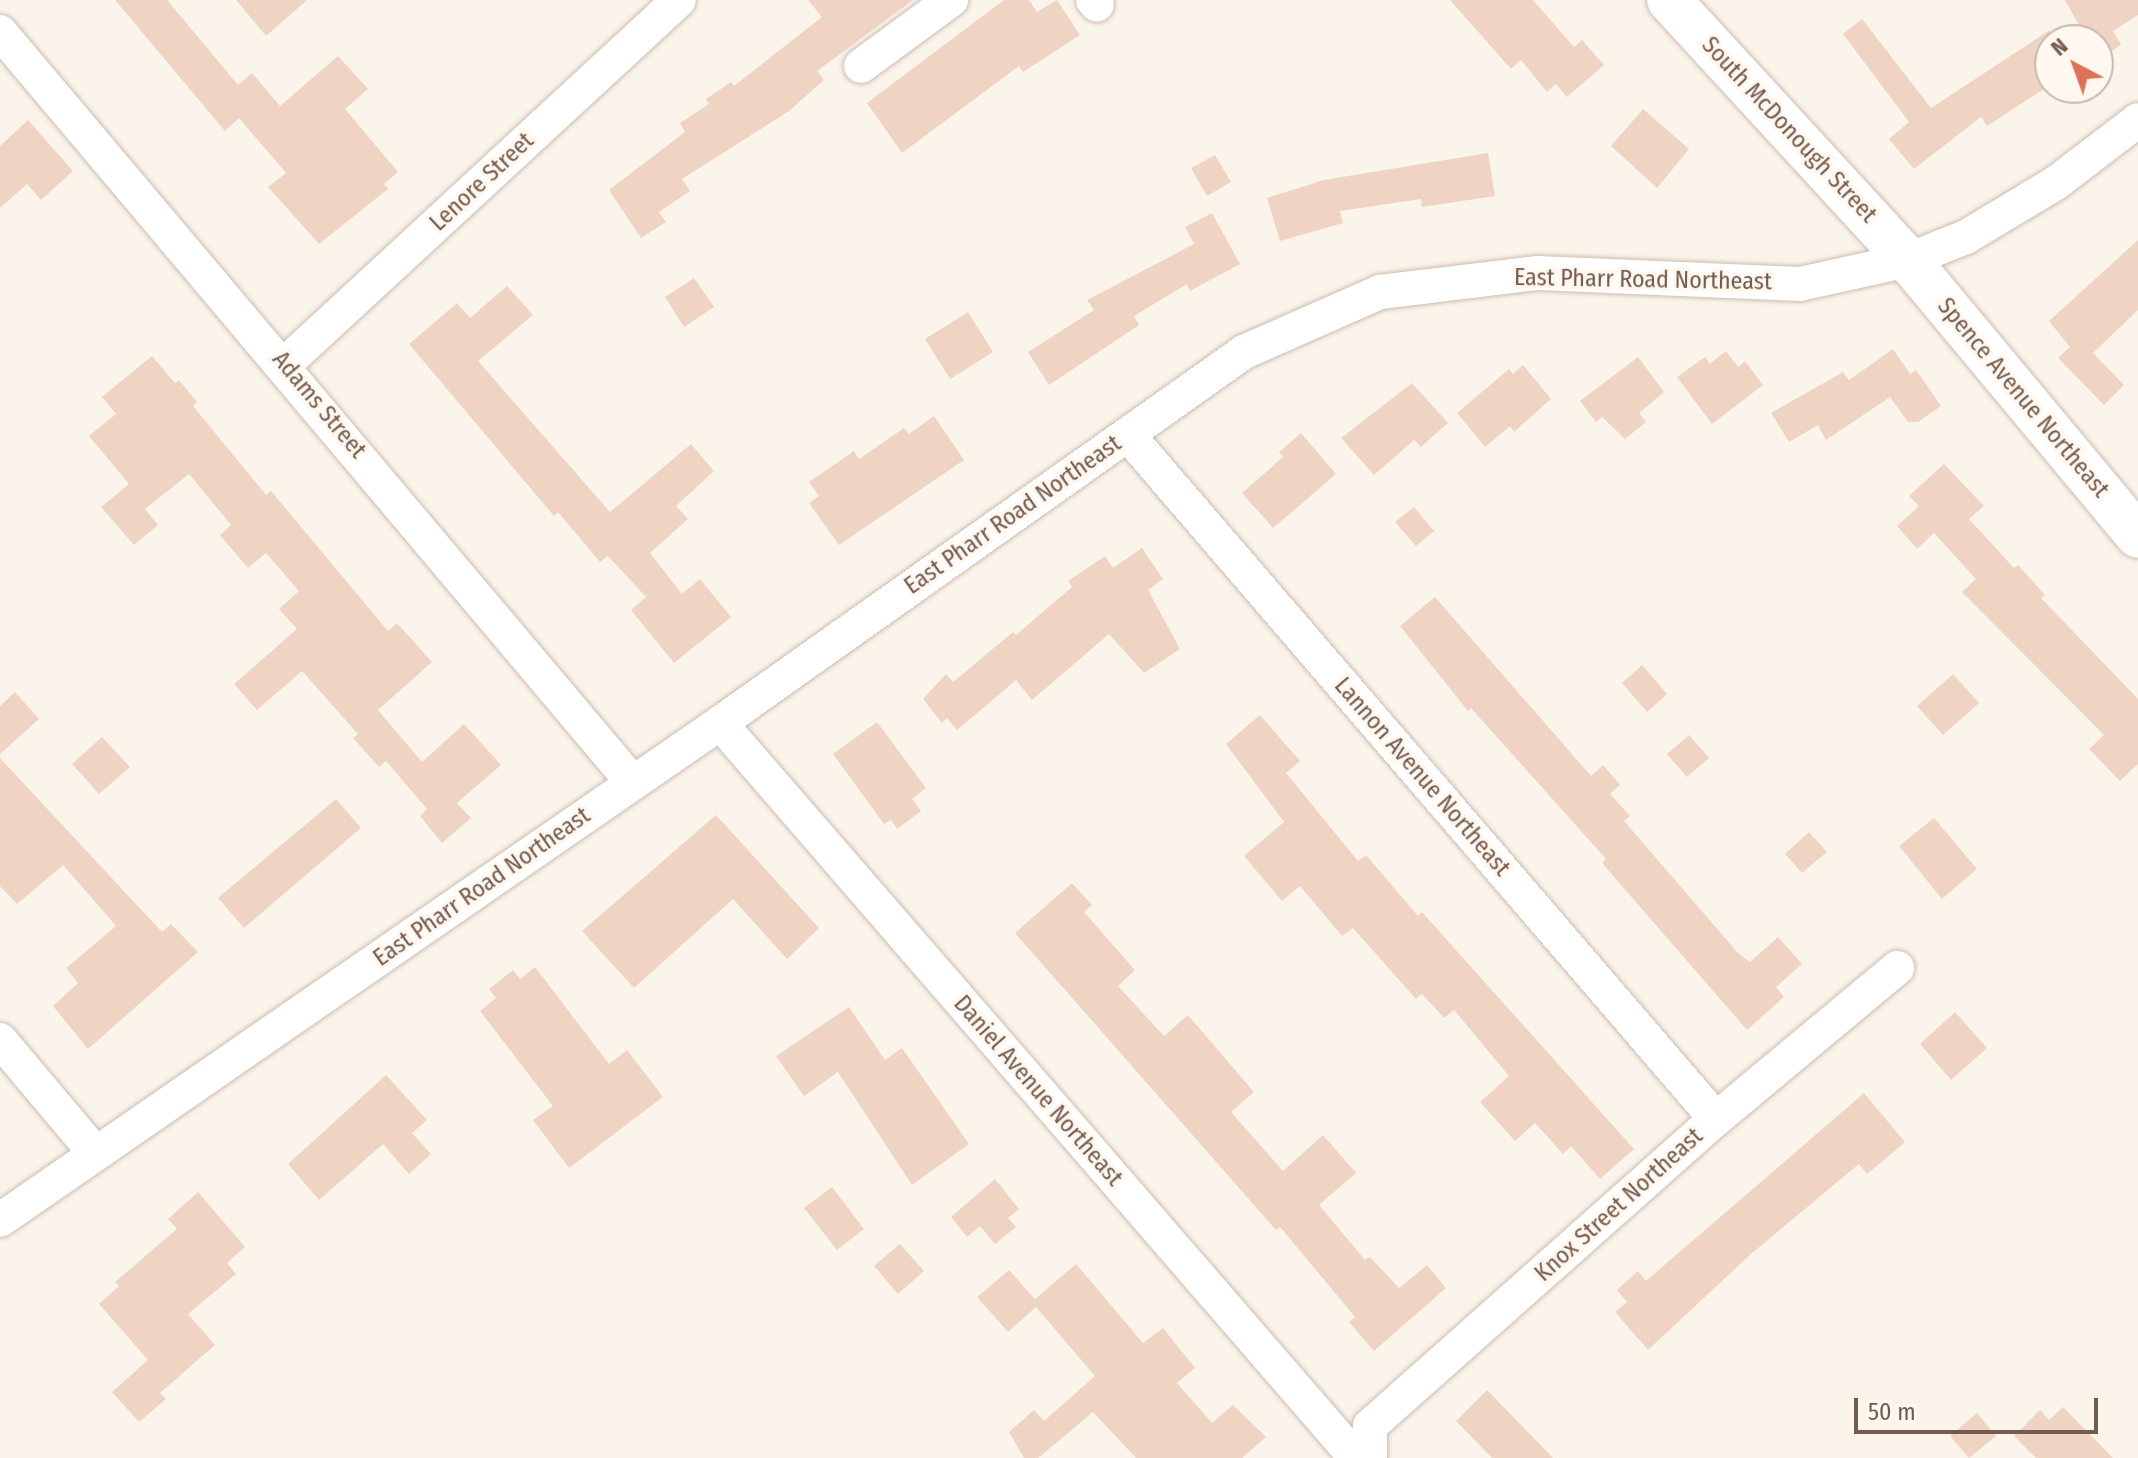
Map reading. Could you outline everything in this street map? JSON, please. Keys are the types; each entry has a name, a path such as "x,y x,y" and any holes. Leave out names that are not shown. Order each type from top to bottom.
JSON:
{"street":[{"name":"Lenore Street","path":"285,364 679,0"},
{"path":"861,66 951,0"},
{"name":"South McDonough Street","path":"1669,0 1908,260"},
{"name":"Adams Street","path":"2,38 285,364 633,783"},
{"name":"East Pharr Road Northeast","path":"0,1220 720,723 1244,352 1380,292 1538,273 1800,284 1908,260 1966,237 2056,183 2138,120"},
{"name":"Spence Avenue Northeast","path":"1908,260 2138,536"},
{"name":"Lannon Avenue Northeast","path":"1128,435 1716,1119"},
{"name":"Daniel Avenue Northeast","path":"720,723 1356,1458"},
{"name":"Knox Street Northeast","path":"1370,1458 1370,1426 1716,1119 1897,968"},
{"path":"0,1040 95,1153"}],"building":[{"path":"115,0 167,0 238,85 252,73 280,106 338,56 368,89 345,109 398,172 384,184 388,189 319,244 268,187 286,173 239,118 225,131"},
{"path":"236,0 307,0 266,36"},
{"path":"808,0 913,0 817,71 824,80 789,111 682,179 690,191 659,212 666,222 641,238 609,190 685,132 680,123 709,104 706,99 731,82 734,86 822,17"},
{"path":"1004,0 1029,0 1037,12 1057,0 1080,35 1023,72 1019,66 902,153 867,103"},
{"path":"1450,0 1533,0 1574,47 1582,40 1604,65 1567,97 1556,84 1547,92 1521,60 1511,69"},
{"path":"2065,0 2138,0 2138,15 2114,30 2114,24 2078,24"},
{"path":"1862,19 1931,108 2034,40 2034,95 1987,126 1981,117 1914,169 1889,139 1909,122 1843,34"},
{"path":"2114,33 2121,45 2114,49"},
{"path":"1643,109 1689,149 1657,188 1611,146"},
{"path":"28,120 73,171 41,200 27,184 0,208 0,146"},
{"path":"1488,153 1495,196 1422,207 1421,199 1340,211 1343,223 1280,241 1267,198 1324,180"},
{"path":"1215,155 1231,182 1207,196 1191,168"},
{"path":"1212,213 1240,264 1190,291 1187,284 1134,316 1139,325 1049,385 1028,352 1094,310 1087,300 1194,244 1185,227"},
{"path":"2138,240 2138,310 2093,353 2124,385 2104,405 2058,358 2070,347 2049,321"},
{"path":"694,278 714,307 684,327 665,297"},
{"path":"507,286 533,315 478,361 610,512 691,444 714,471 676,506 688,519 650,553 682,594 700,579 731,617 674,663 631,610 646,597 608,556 600,562 558,512 554,516 409,344 457,303 470,318"},
{"path":"968,312 993,352 950,379 925,339"},
{"path":"1893,349 1910,374 1916,370 1941,406 1918,422 1908,422 1890,397 1826,440 1818,425 1789,442 1771,413 1843,372 1849,380"},
{"path":"1726,351 1738,367 1745,361 1763,385 1712,424 1677,377 1705,357 1710,364"},
{"path":"152,356 175,383 179,380 197,402 193,406 266,495 271,491 388,631 397,623 432,662 378,710 422,762 464,724 501,765 457,803 471,818 442,843 420,816 427,809 386,761 379,767 353,738 358,734 302,671 257,710 234,684 297,629 279,609 299,591 266,553 248,568 220,535 231,525 189,474 145,509 158,525 134,545 101,507 129,484 89,436 116,414 102,397"},
{"path":"1638,357 1664,392 1639,413 1646,422 1625,439 1602,417 1596,422 1580,401"},
{"path":"1523,365 1551,399 1514,432 1510,426 1485,447 1457,413 1509,369 1513,374"},
{"path":"1412,383 1448,423 1421,447 1414,440 1374,475 1341,438"},
{"path":"934,416 964,460 839,545 809,503 819,496 809,482 854,451 859,459 904,428 909,434"},
{"path":"1301,433 1336,474 1273,528 1242,493 1283,457 1279,452"},
{"path":"1944,464 1984,506 1969,519 2014,568 2018,565 2045,595 2041,598 2138,699 2138,764 2120,781 2089,749 2104,735 1962,592 1976,579 1934,533 1917,549 1897,526 1919,506 1909,496"},
{"path":"1414,507 1434,531 1416,546 1395,522"},
{"path":"1142,548 1163,579 1148,590 1180,649 1144,673 1109,634 1032,700 1016,680 957,730 947,718 942,723 923,699 946,674 953,682 1013,632 1016,635 1072,587 1068,581 1105,556 1113,568"},
{"path":"1435,597 1591,776 1603,765 1620,785 1610,794 1630,816 1624,821 1738,953 1750,962 1778,937 1802,964 1776,987 1784,997 1747,1030 1602,863 1606,859 1471,708 1468,711 1400,626"},
{"path":"1642,665 1667,694 1647,712 1622,683"},
{"path":"1953,674 1979,703 1943,735 1917,706"},
{"path":"15,692 39,719 0,754 0,706"},
{"path":"1260,715 1300,761 1286,773 1358,861 1366,855 1418,916 1422,912 1634,1149 1600,1179 1571,1146 1563,1154 1535,1123 1515,1141 1480,1102 1509,1076 1454,1010 1444,1018 1422,994 1416,999 1353,928 1342,936 1300,886 1282,901 1244,856 1284,822 1226,744"},
{"path":"877,722 926,788 912,799 921,811 897,829 891,820 884,824 833,754"},
{"path":"1689,735 1709,758 1687,777 1667,754"},
{"path":"102,737 130,767 99,794 72,764"},
{"path":"0,758 162,932 171,924 198,952 88,1049 53,1006 78,983 66,968 116,926 63,865 17,904 0,886"},
{"path":"336,799 361,828 244,928 218,898"},
{"path":"716,815 819,928 787,959 733,899 634,988 582,931"},
{"path":"1934,818 1977,869 1942,899 1899,846"},
{"path":"1809,832 1827,852 1802,873 1785,854"},
{"path":"1072,883 1092,905 1084,912 1135,970 1118,986 1164,1036 1188,1015 1254,1092 1231,1112 1283,1171 1323,1135 1356,1173 1319,1205 1365,1260 1370,1257 1399,1288 1427,1265 1446,1288 1374,1351 1349,1322 1355,1317 1280,1227 1276,1230 1015,933"},
{"path":"535,967 609,1064 627,1050 663,1097 569,1168 533,1120 553,1106 480,1011 496,998 489,989 513,970 520,979"},
{"path":"849,1007 885,1060 902,1048 969,1144 912,1185 838,1072 804,1096 776,1056"},
{"path":"1955,1012 1987,1048 1951,1080 1920,1044"},
{"path":"386,1075 427,1120 412,1133 431,1154 409,1174 383,1144 319,1200 288,1164"},
{"path":"1864,1093 1905,1142 1867,1174 1859,1164 1751,1254 1648,1350 1615,1312 1627,1302 1617,1290 1638,1271 1646,1281"},
{"path":"995,1179 1019,1209 1008,1218 1016,1227 995,1244 980,1226 967,1237 951,1217"},
{"path":"832,1187 864,1229 837,1250 804,1208"},
{"path":"198,1192 245,1247 227,1263 236,1274 188,1314 215,1345 160,1393 166,1399 139,1422 112,1392 148,1360 99,1304 119,1286 115,1282 177,1229 168,1219"},
{"path":"900,1244 924,1271 898,1294 874,1266"},
{"path":"1076,1264 1143,1343 1163,1328 1195,1368 1177,1383 1212,1423 1233,1405 1266,1437 1242,1458 1136,1458 1093,1412 1038,1458 1024,1458 1009,1432 1034,1410 1044,1421 1095,1376 1036,1307 1008,1332 977,1297 1009,1270 1035,1299"},
{"path":"1487,1390 1553,1458 1492,1458 1456,1421"},
{"path":"2063,1407 2113,1458 2036,1458 2014,1436 2040,1410 2049,1420"},
{"path":"1977,1413 1996,1436 1969,1458 1950,1436"}]}
